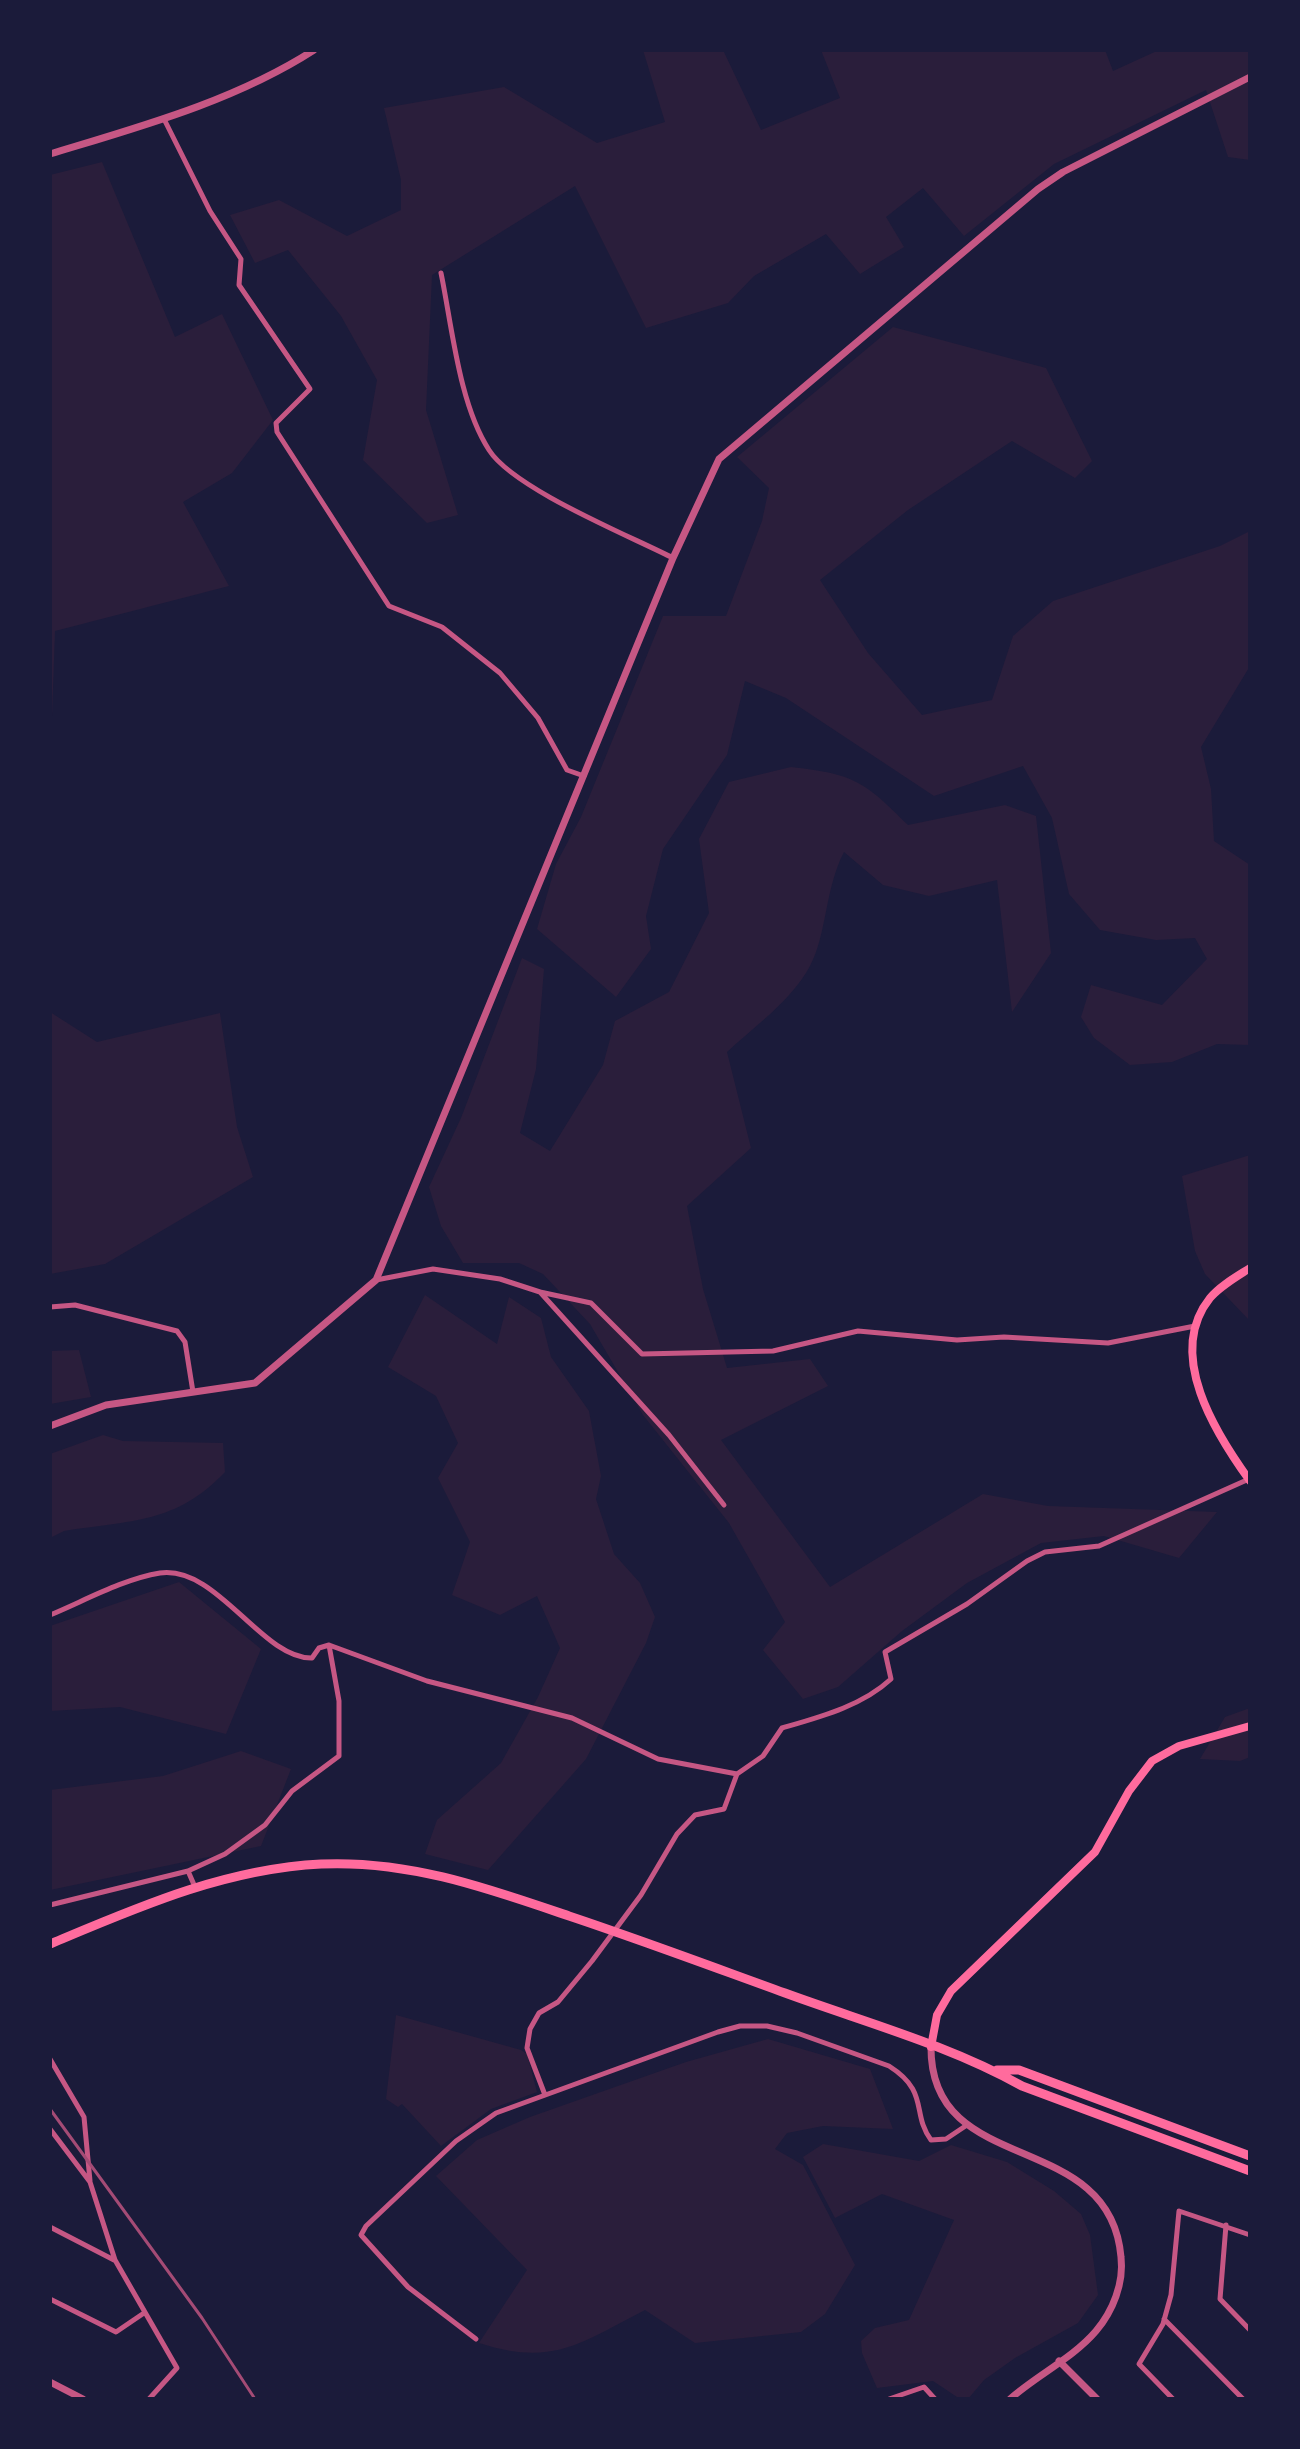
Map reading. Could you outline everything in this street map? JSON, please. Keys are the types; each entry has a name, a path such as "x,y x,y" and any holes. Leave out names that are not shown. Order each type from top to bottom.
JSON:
{"highway":[{"path":"50,1944 195,1887 262,1870 320,1864 386,1866 446,1875 623,1934 994,2070 1033,2090 1250,2171"},
{"path":"994,2070 1019,2070 1250,2156"}],"main road":[{"path":"1249,1480 1220,1440 1200,1390 1192,1350 1196,1325 1212,1296 1250,1268"},
{"path":"931,2047 937,2015 951,1991 1095,1852 1129,1791 1152,1761 1179,1746 1250,1726"}],"street":[{"path":"50,154 164,119 230,93 314,50"},
{"path":"50,1426 106,1405 255,1383 376,1280 673,558 719,459 1038,189 1063,172 1250,77"},
{"path":"164,119 210,211 241,259 239,285 310,389 280,417 276,423 277,432 389,606 442,627 500,673 538,718 567,770 584,776"},
{"path":"441,273 469,401 476,425 490,451 503,466 530,485 673,558"},
{"path":"376,1280 433,1269 500,1279 591,1303 642,1354 773,1351 858,1331 957,1340 1004,1337 1108,1343 1196,1325"},
{"path":"540,1292 669,1435 724,1505"},
{"path":"50,1307 75,1305 177,1331 185,1342 193,1393"},
{"path":"545,2095 527,2048 530,2029 539,2013 558,2002 592,1961 641,1895 677,1834 695,1815 724,1809 737,1774 763,1756 782,1728 829,1714 878,1691 891,1679 885,1652 967,1604 1027,1561 1045,1552 1099,1546 1249,1480"},
{"path":"50,1615 141,1578 178,1573 203,1583 265,1635 302,1658 312,1658 319,1648 329,1645 427,1681 572,1718 658,1759 737,1774"},
{"path":"50,1905 188,1871 225,1854 265,1825 292,1791 339,1756 339,1701 329,1645"},
{"path":"188,1871 195,1887"},
{"path":"476,2339 408,2287 362,2238 362,2231 467,2132 496,2113 718,2032 740,2026 767,2026 875,2060 902,2074 921,2104 931,2140 946,2139 967,2125"},
{"path":"931,2047 936,2088 947,2107 967,2125 1071,2175 1094,2193 1114,2222 1122,2261 1113,2303 1095,2332 1010,2399"},
{"path":"50,2059 84,2117 90,2182 115,2260 177,2368 149,2399"},
{"path":"50,2129 90,2182"},
{"path":"1173,2399 1139,2364 1164,2319 1171,2295 1179,2211 1250,2235"},
{"path":"1226,2225 1220,2299 1250,2330"},
{"path":"50,2227 115,2260"},
{"path":"50,2299 116,2332 144,2313"},
{"path":"1164,2319 1243,2399"},
{"path":"1059,2361 1097,2399"},
{"path":"50,2382 83,2399"},
{"path":"889,2399 924,2387 935,2399"}],"shaded area":[{"path":"643,50 723,50 761,130 840,98 821,50 1105,50 1113,71 1159,50 1250,50 1250,160 1228,157 1206,90 1054,164 964,236 923,188 886,217 904,247 860,274 826,234 754,276 728,303 646,328 575,186 432,275 426,410 458,515 427,523 363,460 377,380 341,316 288,250 255,263 230,215 279,200 347,236 401,210 401,180 384,108 504,87 597,143 665,122"},
{"path":"102,162 175,337 222,314 273,420 232,473 183,502 229,586 55,631 50,774 50,175"},
{"path":"893,327 1046,368 1092,461 1075,478 1012,441 908,510 820,580 868,653 922,715 992,700 1013,636 1053,601 1220,546 1250,531 1250,666 1201,747 1211,789 1214,841 1250,865 1250,1045 1217,1044 1172,1062 1130,1065 1094,1038 1081,1017 1091,985 1162,1005 1207,959 1195,938 1156,940 1100,930 1069,894 1052,818 1023,766 934,796 786,698 745,681 727,755 663,849 646,916 651,949 616,997 537,929 556,864 581,817 663,616 726,616 762,521 769,488 737,457"},
{"path":"791,767 830,773 857,782 880,798 908,825 1005,805 1036,816 1051,953 1012,1012 997,880 929,896 883,885 844,852 833,880 820,940 810,966 783,1002 727,1052 751,1148 687,1206 703,1289 727,1368 810,1359 828,1386 721,1440 830,1587 983,1494 1048,1506 1217,1512 1179,1558 1104,1536 1041,1543 967,1583 902,1631 838,1687 803,1699 763,1650 785,1622 729,1523 643,1415 590,1324 543,1274 519,1263 463,1263 441,1226 429,1187 461,1118 522,958 544,969 536,1069 520,1133 550,1151 603,1065 615,1021 669,992 709,913 699,839 729,782"},
{"path":"50,1012 97,1042 220,1013 237,1127 253,1177 105,1264 50,1274"},
{"path":"1250,1155 1250,1321 1205,1274 1195,1251 1182,1176"},
{"path":"425,1295 497,1344 509,1297 541,1318 551,1357 589,1411 601,1476 596,1499 614,1554 640,1583 655,1617 646,1643 586,1759 488,1870 425,1854 437,1820 501,1763 538,1697 560,1648 537,1596 500,1615 452,1595 470,1542 438,1478 458,1443 436,1396 388,1367"},
{"path":"79,1350 91,1397 50,1404 50,1351"},
{"path":"103,1435 123,1441 223,1443 225,1472 189,1502 170,1511 131,1521 64,1531 50,1538 50,1454"},
{"path":"179,1582 261,1649 226,1734 120,1707 50,1711 50,1626"},
{"path":"1250,1708 1250,1757 1240,1761 1200,1759 1225,1717"},
{"path":"241,1751 291,1769 261,1846 50,1890 50,1790 163,1776"},
{"path":"396,2015 521,2050 527,2054 537,2092 491,2109 441,2146 402,2104 398,2107 386,2099"},
{"path":"768,2039 870,2069 893,2129 823,2126 787,2133 775,2149 803,2165 855,2265 825,2314 801,2332 695,2343 645,2310 584,2341 547,2352 527,2353 479,2343 527,2270 436,2176 477,2140 530,2117 686,2062"},
{"path":"823,2144 919,2161 951,2145 1007,2162 1054,2191 1081,2214 1090,2235 1098,2295 1078,2323 1015,2358 984,2380 968,2399 960,2399 933,2381 877,2388 862,2353 861,2341 875,2328 909,2320 954,2220 882,2194 835,2218 803,2157"}],"railway":[{"path":"50,2109 202,2318 255,2399"}]}
